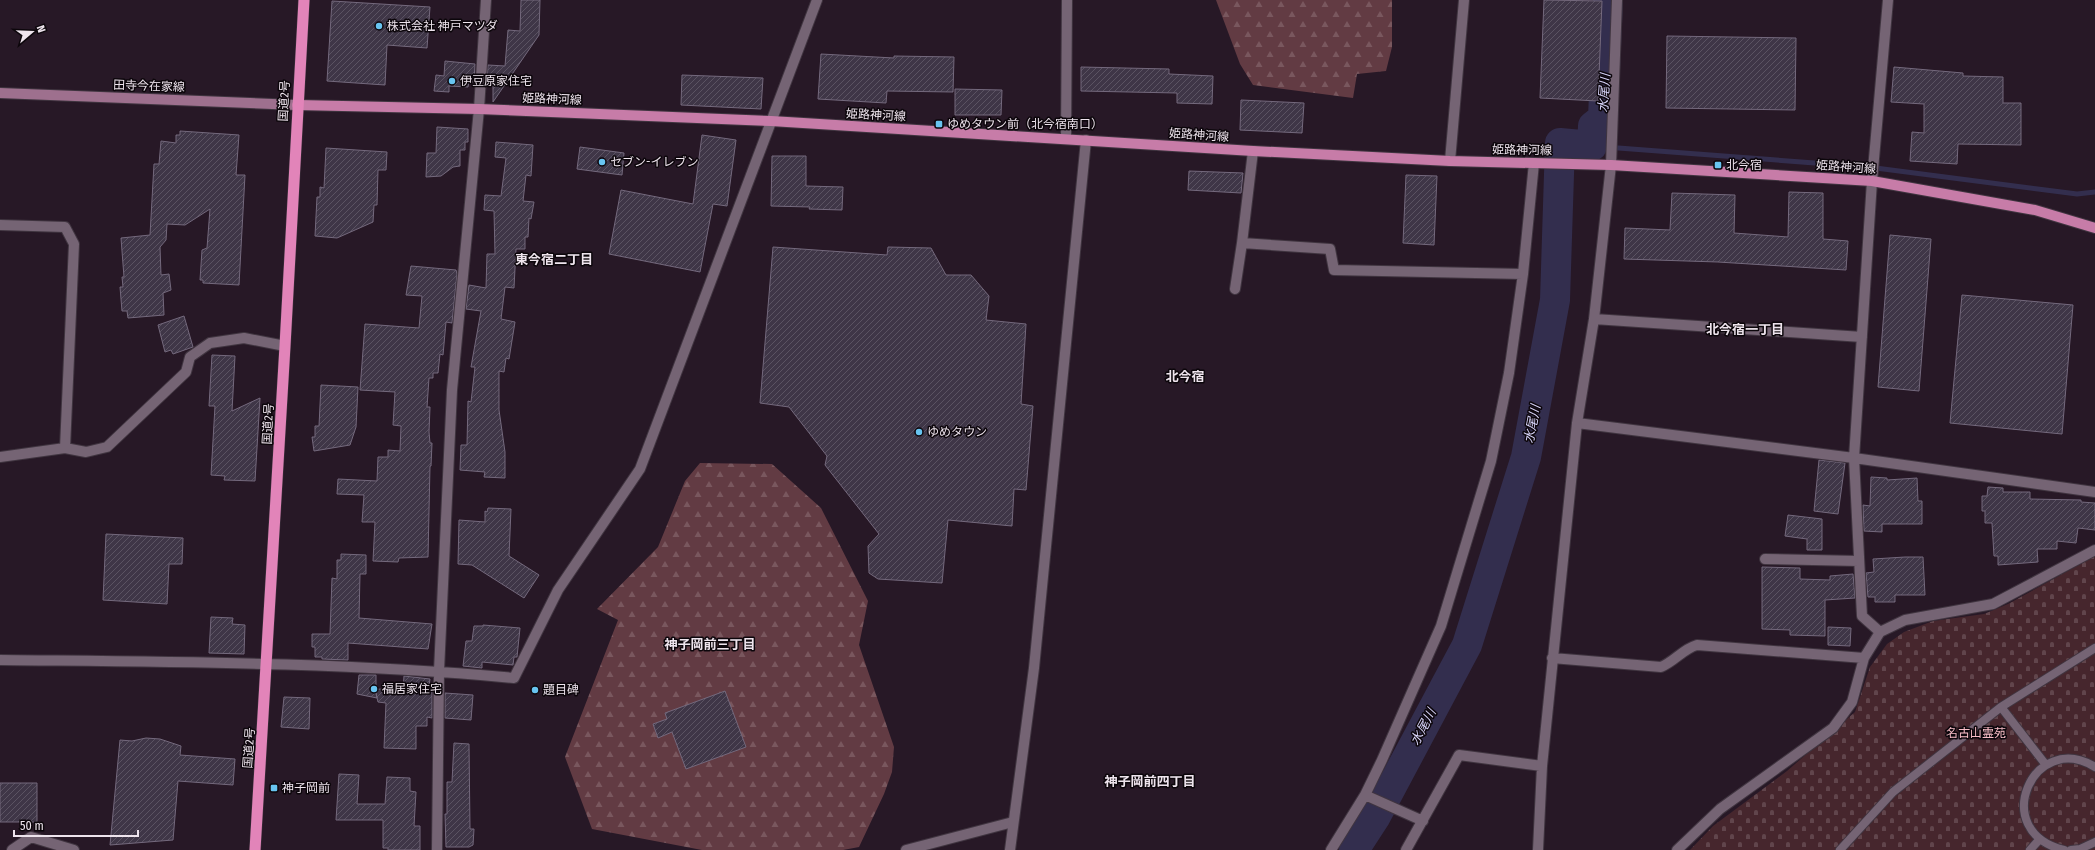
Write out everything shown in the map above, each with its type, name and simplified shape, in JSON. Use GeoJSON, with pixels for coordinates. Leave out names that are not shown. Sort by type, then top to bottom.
{"type":"FeatureCollection","features":[{"type":"Feature","properties":{"kind":"highway","name":"国道2号"},"geometry":{"type":"LineString","coordinates":[[255,850],[267,663],[304,0]]}},
{"type":"Feature","properties":{"kind":"main road","name":"田寺今在家線"},"geometry":{"type":"LineString","coordinates":[[0,93],[297,106]]}},
{"type":"Feature","properties":{"kind":"main road","name":"姫路神河線"},"geometry":{"type":"LineString","coordinates":[[297,106],[479,109],[771,121],[1450,162],[1606,165],[1872,181],[2035,210],[2095,228]]}},
{"type":"Feature","properties":{"kind":"street"},"geometry":{"type":"LineString","coordinates":[[437,850],[439,671],[452,390],[479,109],[486,0]]}},
{"type":"Feature","properties":{"kind":"street"},"geometry":{"type":"LineString","coordinates":[[0,660],[267,663],[439,671],[514,678],[558,590],[640,469],[817,0]]}},
{"type":"Feature","properties":{"kind":"street"},"geometry":{"type":"LineString","coordinates":[[1066,139],[1067,0]]}},
{"type":"Feature","properties":{"kind":"street"},"geometry":{"type":"LineString","coordinates":[[1450,162],[1464,0]]}},
{"type":"Feature","properties":{"kind":"street"},"geometry":{"type":"LineString","coordinates":[[1538,850],[1542,766],[1552,658],[1577,423],[1594,319],[1618,0]]}},
{"type":"Feature","properties":{"kind":"street"},"geometry":{"type":"LineString","coordinates":[[1880,632],[1862,616],[1854,458],[1872,181],[1888,0]]}},
{"type":"Feature","properties":{"kind":"street"},"geometry":{"type":"LineString","coordinates":[[1010,850],[1034,668],[1086,140]]}},
{"type":"Feature","properties":{"kind":"street"},"geometry":{"type":"LineString","coordinates":[[1235,289],[1253,151]]}},
{"type":"Feature","properties":{"kind":"street"},"geometry":{"type":"LineString","coordinates":[[1331,850],[1365,794],[1382,760],[1441,626],[1487,476],[1509,373],[1537,164]]}},
{"type":"Feature","properties":{"kind":"street"},"geometry":{"type":"LineString","coordinates":[[0,225],[65,227],[74,244],[65,448]]}},
{"type":"Feature","properties":{"kind":"street"},"geometry":{"type":"LineString","coordinates":[[1242,243],[1330,249],[1334,270],[1523,274]]}},
{"type":"Feature","properties":{"kind":"street"},"geometry":{"type":"LineString","coordinates":[[1594,319],[1862,337]]}},
{"type":"Feature","properties":{"kind":"street"},"geometry":{"type":"LineString","coordinates":[[0,457],[65,448],[86,452],[107,447],[186,372],[190,357],[210,343],[244,338],[285,346]]}},
{"type":"Feature","properties":{"kind":"street"},"geometry":{"type":"LineString","coordinates":[[1577,423],[1854,458],[2095,492]]}},
{"type":"Feature","properties":{"kind":"street"},"geometry":{"type":"LineString","coordinates":[[1677,850],[1720,809],[1833,728],[1852,702],[1864,658],[1880,632],[1905,620],[1993,604],[2095,550]]}},
{"type":"Feature","properties":{"kind":"street"},"geometry":{"type":"LineString","coordinates":[[1765,559],[1859,561]]}},
{"type":"Feature","properties":{"kind":"street"},"geometry":{"type":"LineString","coordinates":[[1552,658],[1661,667],[1673,662],[1686,648],[1697,645],[1864,658]]}},
{"type":"Feature","properties":{"kind":"street"},"geometry":{"type":"LineString","coordinates":[[1406,850],[1459,755],[1542,766]]}},
{"type":"Feature","properties":{"kind":"street"},"geometry":{"type":"LineString","coordinates":[[1365,794],[1423,821]]}},
{"type":"Feature","properties":{"kind":"street"},"geometry":{"type":"LineString","coordinates":[[906,850],[1013,822]]}},
{"type":"Feature","properties":{"kind":"street"},"geometry":{"type":"LineString","coordinates":[[12,850],[31,837],[74,850]]}},
{"type":"Feature","properties":{"kind":"lane"},"geometry":{"type":"LineString","coordinates":[[1840,850],[1893,792],[2001,706],[2095,648]]}},
{"type":"Feature","properties":{"kind":"lane"},"geometry":{"type":"LineString","coordinates":[[2001,706],[2046,765]]}},
{"type":"Feature","properties":{"kind":"lane"},"geometry":{"type":"LineString","coordinates":[[2064,850],[2052,847],[2039,840],[2030,829],[2024,815],[2023,800],[2027,786],[2035,774],[2046,765],[2059,760],[2073,759],[2087,762],[2095,767]]}},
{"type":"Feature","properties":{"kind":"lane"},"geometry":{"type":"LineString","coordinates":[[2030,850],[2039,840]]}},
{"type":"Feature","properties":{"kind":"lane"},"geometry":{"type":"LineString","coordinates":[[2071,850],[2080,849],[2095,842]]}},
{"type":"Feature","properties":{"kind":"green space"},"geometry":{"type":"Polygon","coordinates":[[[1216,0],[1392,0],[1392,47],[1386,71],[1357,74],[1353,98],[1253,85],[1240,64],[1216,0]]]}},
{"type":"Feature","properties":{"kind":"green space"},"geometry":{"type":"Polygon","coordinates":[[[700,463],[772,464],[821,508],[868,601],[859,645],[894,747],[892,772],[884,794],[859,847],[843,850],[702,850],[592,829],[565,757],[618,620],[597,609],[658,547],[685,481],[700,463]]]}},
{"type":"Feature","properties":{"kind":"green space","name":"名古山霊苑"},"geometry":{"type":"Polygon","coordinates":[[[2095,556],[2095,850],[1690,850],[1713,826],[1787,771],[1855,712],[1870,667],[1887,644],[1904,632],[1933,621],[1984,614],[2008,604],[2095,556]]]}},
{"type":"Feature","properties":{"kind":"building"},"geometry":{"type":"Polygon","coordinates":[[[521,0],[540,0],[539,35],[493,102],[493,82],[487,82],[488,65],[505,66],[508,30],[520,31],[521,0]]]}},
{"type":"Feature","properties":{"kind":"building"},"geometry":{"type":"Polygon","coordinates":[[[1544,0],[1602,1],[1598,101],[1540,98],[1544,0]]]}},
{"type":"Feature","properties":{"kind":"building","name":"株式会社 神戸マツダ"},"geometry":{"type":"Polygon","coordinates":[[[332,1],[430,7],[427,48],[387,45],[385,85],[327,81],[332,1]]]}},
{"type":"Feature","properties":{"kind":"building"},"geometry":{"type":"Polygon","coordinates":[[[1667,36],[1796,38],[1795,110],[1666,108],[1667,36]]]}},
{"type":"Feature","properties":{"kind":"building"},"geometry":{"type":"Polygon","coordinates":[[[821,54],[894,58],[894,56],[954,57],[953,92],[887,91],[886,103],[818,99],[821,54]]]}},
{"type":"Feature","properties":{"kind":"building","name":"伊豆原家住宅"},"geometry":{"type":"Polygon","coordinates":[[[445,61],[475,64],[474,82],[469,82],[468,87],[449,86],[449,92],[434,91],[436,75],[444,76],[445,61]]]}},
{"type":"Feature","properties":{"kind":"building"},"geometry":{"type":"Polygon","coordinates":[[[1081,67],[1169,69],[1169,74],[1213,76],[1212,104],[1177,103],[1177,93],[1081,91],[1081,67]]]}},
{"type":"Feature","properties":{"kind":"building"},"geometry":{"type":"Polygon","coordinates":[[[1894,67],[1963,73],[1963,76],[2003,77],[2003,103],[2021,103],[2021,145],[1958,144],[1957,164],[1910,161],[1912,132],[1924,133],[1924,104],[1891,102],[1894,67]]]}},
{"type":"Feature","properties":{"kind":"building"},"geometry":{"type":"Polygon","coordinates":[[[682,75],[763,78],[761,109],[681,105],[682,75]]]}},
{"type":"Feature","properties":{"kind":"building"},"geometry":{"type":"Polygon","coordinates":[[[955,89],[1002,90],[1001,115],[955,115],[955,89]]]}},
{"type":"Feature","properties":{"kind":"building"},"geometry":{"type":"Polygon","coordinates":[[[1241,100],[1304,103],[1302,133],[1240,130],[1241,100]]]}},
{"type":"Feature","properties":{"kind":"building"},"geometry":{"type":"Polygon","coordinates":[[[437,127],[468,129],[468,142],[465,142],[465,150],[460,150],[460,166],[453,167],[441,176],[426,177],[427,153],[436,153],[437,127]]]}},
{"type":"Feature","properties":{"kind":"building"},"geometry":{"type":"Polygon","coordinates":[[[180,131],[239,135],[236,175],[245,175],[239,285],[203,283],[203,280],[200,280],[202,250],[207,248],[210,209],[185,225],[167,224],[166,240],[160,247],[161,275],[169,274],[171,290],[163,293],[164,315],[128,318],[127,311],[122,311],[120,287],[123,287],[122,277],[124,277],[121,238],[150,235],[154,164],[159,164],[161,141],[176,143],[176,135],[180,135],[180,131]]]}},
{"type":"Feature","properties":{"kind":"building"},"geometry":{"type":"Polygon","coordinates":[[[702,135],[736,140],[727,206],[713,204],[700,272],[609,254],[621,190],[693,204],[702,135]]]}},
{"type":"Feature","properties":{"kind":"building"},"geometry":{"type":"Polygon","coordinates":[[[496,142],[533,145],[531,176],[526,175],[523,201],[534,202],[531,219],[529,218],[528,237],[525,237],[525,249],[516,249],[514,288],[505,287],[501,319],[515,322],[509,359],[506,358],[504,372],[499,371],[499,410],[505,452],[505,478],[484,477],[485,472],[460,470],[461,445],[467,445],[468,401],[471,402],[475,367],[471,367],[481,311],[466,309],[469,285],[486,288],[487,254],[495,254],[494,211],[484,210],[485,195],[501,196],[506,158],[495,157],[496,142]]]}},
{"type":"Feature","properties":{"kind":"building"},"geometry":{"type":"Polygon","coordinates":[[[580,147],[624,153],[622,175],[577,169],[580,147]]]}},
{"type":"Feature","properties":{"kind":"building"},"geometry":{"type":"Polygon","coordinates":[[[326,148],[387,152],[386,170],[378,170],[377,205],[374,205],[373,222],[337,238],[315,236],[317,197],[320,197],[320,187],[324,188],[326,148]]]}},
{"type":"Feature","properties":{"kind":"building"},"geometry":{"type":"Polygon","coordinates":[[[772,156],[806,156],[806,186],[843,187],[842,210],[771,206],[772,156]]]}},
{"type":"Feature","properties":{"kind":"building"},"geometry":{"type":"Polygon","coordinates":[[[1189,171],[1243,173],[1241,193],[1188,190],[1189,171]]]}},
{"type":"Feature","properties":{"kind":"building"},"geometry":{"type":"Polygon","coordinates":[[[1406,175],[1437,176],[1434,245],[1403,243],[1406,175]]]}},
{"type":"Feature","properties":{"kind":"building"},"geometry":{"type":"Polygon","coordinates":[[[1789,192],[1823,193],[1823,239],[1848,241],[1846,270],[1718,262],[1624,259],[1625,228],[1670,230],[1672,193],[1735,195],[1734,233],[1788,237],[1789,192]]]}},
{"type":"Feature","properties":{"kind":"building"},"geometry":{"type":"Polygon","coordinates":[[[1890,235],[1931,239],[1919,391],[1878,387],[1890,235]]]}},
{"type":"Feature","properties":{"kind":"building","name":"ゆめタウン"},"geometry":{"type":"Polygon","coordinates":[[[773,247],[887,255],[888,247],[931,248],[946,275],[971,275],[989,296],[986,320],[1026,324],[1021,404],[1033,406],[1026,490],[1014,489],[1012,526],[948,520],[942,583],[878,579],[869,573],[868,546],[879,534],[825,465],[827,456],[789,407],[760,403],[773,247]]]}},
{"type":"Feature","properties":{"kind":"building"},"geometry":{"type":"Polygon","coordinates":[[[411,266],[456,270],[457,274],[452,323],[446,322],[443,355],[440,354],[438,373],[433,373],[433,378],[429,378],[427,407],[430,407],[429,432],[430,443],[432,443],[428,557],[399,558],[398,562],[373,561],[375,522],[362,522],[364,495],[337,494],[338,479],[377,481],[378,457],[388,457],[388,450],[400,451],[401,426],[393,425],[395,392],[360,390],[365,324],[419,328],[422,296],[406,295],[411,266]]]}},
{"type":"Feature","properties":{"kind":"building"},"geometry":{"type":"Polygon","coordinates":[[[1962,295],[2073,305],[2062,434],[1950,423],[1962,295]]]}},
{"type":"Feature","properties":{"kind":"building"},"geometry":{"type":"Polygon","coordinates":[[[184,316],[193,347],[173,354],[171,350],[165,352],[158,325],[184,316]]]}},
{"type":"Feature","properties":{"kind":"building"},"geometry":{"type":"Polygon","coordinates":[[[212,355],[235,356],[232,411],[260,398],[255,481],[224,480],[225,476],[211,475],[215,406],[209,406],[212,355]]]}},
{"type":"Feature","properties":{"kind":"building"},"geometry":{"type":"Polygon","coordinates":[[[321,385],[358,387],[356,427],[350,445],[314,451],[312,437],[315,437],[315,426],[319,426],[321,385]]]}},
{"type":"Feature","properties":{"kind":"building"},"geometry":{"type":"Polygon","coordinates":[[[1819,460],[1845,463],[1838,514],[1814,511],[1819,460]]]}},
{"type":"Feature","properties":{"kind":"building"},"geometry":{"type":"Polygon","coordinates":[[[1871,477],[1887,478],[1887,480],[1917,478],[1918,501],[1922,501],[1922,524],[1882,524],[1882,532],[1864,531],[1863,505],[1870,506],[1871,477]]]}},
{"type":"Feature","properties":{"kind":"building"},"geometry":{"type":"Polygon","coordinates":[[[1988,487],[2003,488],[2003,492],[2030,492],[2030,499],[2081,500],[2081,502],[2095,503],[2095,530],[2078,528],[2076,543],[2057,541],[2057,549],[2037,549],[2038,562],[1998,565],[1998,556],[1994,556],[1992,523],[1985,523],[1985,511],[1982,511],[1982,496],[1987,496],[1988,487]]]}},
{"type":"Feature","properties":{"kind":"building"},"geometry":{"type":"Polygon","coordinates":[[[488,508],[511,509],[509,556],[539,575],[524,598],[472,565],[458,564],[459,520],[485,522],[485,511],[487,512],[488,508]]]}},
{"type":"Feature","properties":{"kind":"building"},"geometry":{"type":"Polygon","coordinates":[[[1788,515],[1822,519],[1822,550],[1807,550],[1807,539],[1785,536],[1788,515]]]}},
{"type":"Feature","properties":{"kind":"building"},"geometry":{"type":"Polygon","coordinates":[[[106,534],[183,538],[182,564],[169,564],[167,604],[103,600],[106,534]]]}},
{"type":"Feature","properties":{"kind":"building"},"geometry":{"type":"Polygon","coordinates":[[[341,554],[366,555],[366,574],[360,574],[359,618],[432,624],[428,649],[348,643],[348,660],[322,659],[322,657],[315,657],[315,647],[312,647],[312,634],[330,634],[332,578],[337,579],[337,560],[341,560],[341,554]]]}},
{"type":"Feature","properties":{"kind":"building"},"geometry":{"type":"Polygon","coordinates":[[[1923,557],[1925,595],[1895,595],[1895,602],[1875,602],[1875,597],[1868,597],[1866,573],[1874,572],[1873,559],[1923,557]]]}},
{"type":"Feature","properties":{"kind":"building"},"geometry":{"type":"Polygon","coordinates":[[[1762,567],[1800,568],[1800,579],[1830,580],[1830,576],[1853,574],[1855,598],[1825,600],[1825,636],[1790,635],[1790,630],[1762,629],[1762,567]]]}},
{"type":"Feature","properties":{"kind":"building"},"geometry":{"type":"Polygon","coordinates":[[[211,617],[233,618],[232,624],[245,625],[244,654],[209,653],[211,617]]]}},
{"type":"Feature","properties":{"kind":"building"},"geometry":{"type":"Polygon","coordinates":[[[483,625],[520,628],[517,657],[514,657],[513,665],[482,662],[482,668],[463,666],[466,641],[472,641],[474,626],[483,625]]]}},
{"type":"Feature","properties":{"kind":"building"},"geometry":{"type":"Polygon","coordinates":[[[1828,627],[1851,628],[1850,646],[1828,645],[1828,627]]]}},
{"type":"Feature","properties":{"kind":"building"},"geometry":{"type":"Polygon","coordinates":[[[359,675],[376,675],[376,689],[403,690],[404,676],[430,679],[428,692],[432,692],[432,718],[427,717],[427,726],[416,726],[416,749],[384,748],[386,703],[378,702],[376,693],[377,698],[357,694],[359,675]]]}},
{"type":"Feature","properties":{"kind":"building"},"geometry":{"type":"Polygon","coordinates":[[[725,691],[746,747],[686,769],[672,732],[658,738],[653,724],[667,719],[665,713],[725,691]]]}},
{"type":"Feature","properties":{"kind":"building"},"geometry":{"type":"Polygon","coordinates":[[[445,693],[473,695],[471,720],[445,718],[445,693]]]}},
{"type":"Feature","properties":{"kind":"building"},"geometry":{"type":"Polygon","coordinates":[[[284,697],[310,698],[309,729],[281,727],[284,697]]]}},
{"type":"Feature","properties":{"kind":"building"},"geometry":{"type":"Polygon","coordinates":[[[146,738],[160,739],[181,746],[180,755],[235,759],[233,785],[178,781],[173,840],[110,845],[120,740],[132,741],[146,738]]]}},
{"type":"Feature","properties":{"kind":"building"},"geometry":{"type":"Polygon","coordinates":[[[454,743],[469,744],[470,829],[474,829],[473,845],[469,847],[446,847],[445,814],[447,814],[447,782],[452,782],[454,743]]]}},
{"type":"Feature","properties":{"kind":"building"},"geometry":{"type":"Polygon","coordinates":[[[339,774],[359,775],[357,804],[385,804],[387,777],[410,778],[410,791],[416,792],[414,826],[420,826],[420,850],[388,850],[388,848],[383,848],[383,820],[336,820],[339,774]]]}},
{"type":"Feature","properties":{"kind":"building"},"geometry":{"type":"Polygon","coordinates":[[[0,783],[37,783],[37,822],[0,822],[0,783]]]}},
{"type":"Feature","properties":{"kind":"waterway","name":"水尾川"},"geometry":{"type":"LineString","coordinates":[[1354,850],[1376,816],[1467,645],[1526,457],[1555,300],[1560,143],[1592,146],[1593,126],[1603,118],[1608,0]]}},
{"type":"Feature","properties":{"kind":"waterway"},"geometry":{"type":"LineString","coordinates":[[1592,146],[1868,167],[2077,194],[2095,192]]}},
{"type":"Feature","properties":{"kind":"place","name":"株式会社 神戸マツダ"},"geometry":{"type":"Point","coordinates":[379,26]}},
{"type":"Feature","properties":{"kind":"place","name":"伊豆原家住宅"},"geometry":{"type":"Point","coordinates":[452,81]}},
{"type":"Feature","properties":{"kind":"place","name":"ゆめタウン前（北今宿南口）"},"geometry":{"type":"Point","coordinates":[939,124]}},
{"type":"Feature","properties":{"kind":"place","name":"セブン-イレブン"},"geometry":{"type":"Point","coordinates":[602,162]}},
{"type":"Feature","properties":{"kind":"place","name":"北今宿"},"geometry":{"type":"Point","coordinates":[1718,165]}},
{"type":"Feature","properties":{"kind":"place","name":"ゆめタウン"},"geometry":{"type":"Point","coordinates":[919,432]}},
{"type":"Feature","properties":{"kind":"place","name":"福居家住宅"},"geometry":{"type":"Point","coordinates":[374,689]}},
{"type":"Feature","properties":{"kind":"place","name":"題目碑"},"geometry":{"type":"Point","coordinates":[535,690]}},
{"type":"Feature","properties":{"kind":"place","name":"神子岡前"},"geometry":{"type":"Point","coordinates":[274,788]}},
{"type":"Feature","properties":{"kind":"district","name":"東今宿二丁目"},"geometry":{"type":"Point","coordinates":[554,259]}},
{"type":"Feature","properties":{"kind":"district","name":"北今宿一丁目"},"geometry":{"type":"Point","coordinates":[1745,329]}},
{"type":"Feature","properties":{"kind":"district","name":"北今宿"},"geometry":{"type":"Point","coordinates":[1185,376]}},
{"type":"Feature","properties":{"kind":"district","name":"神子岡前三丁目"},"geometry":{"type":"Point","coordinates":[710,644]}},
{"type":"Feature","properties":{"kind":"district","name":"神子岡前四丁目"},"geometry":{"type":"Point","coordinates":[1150,781]}}]}
